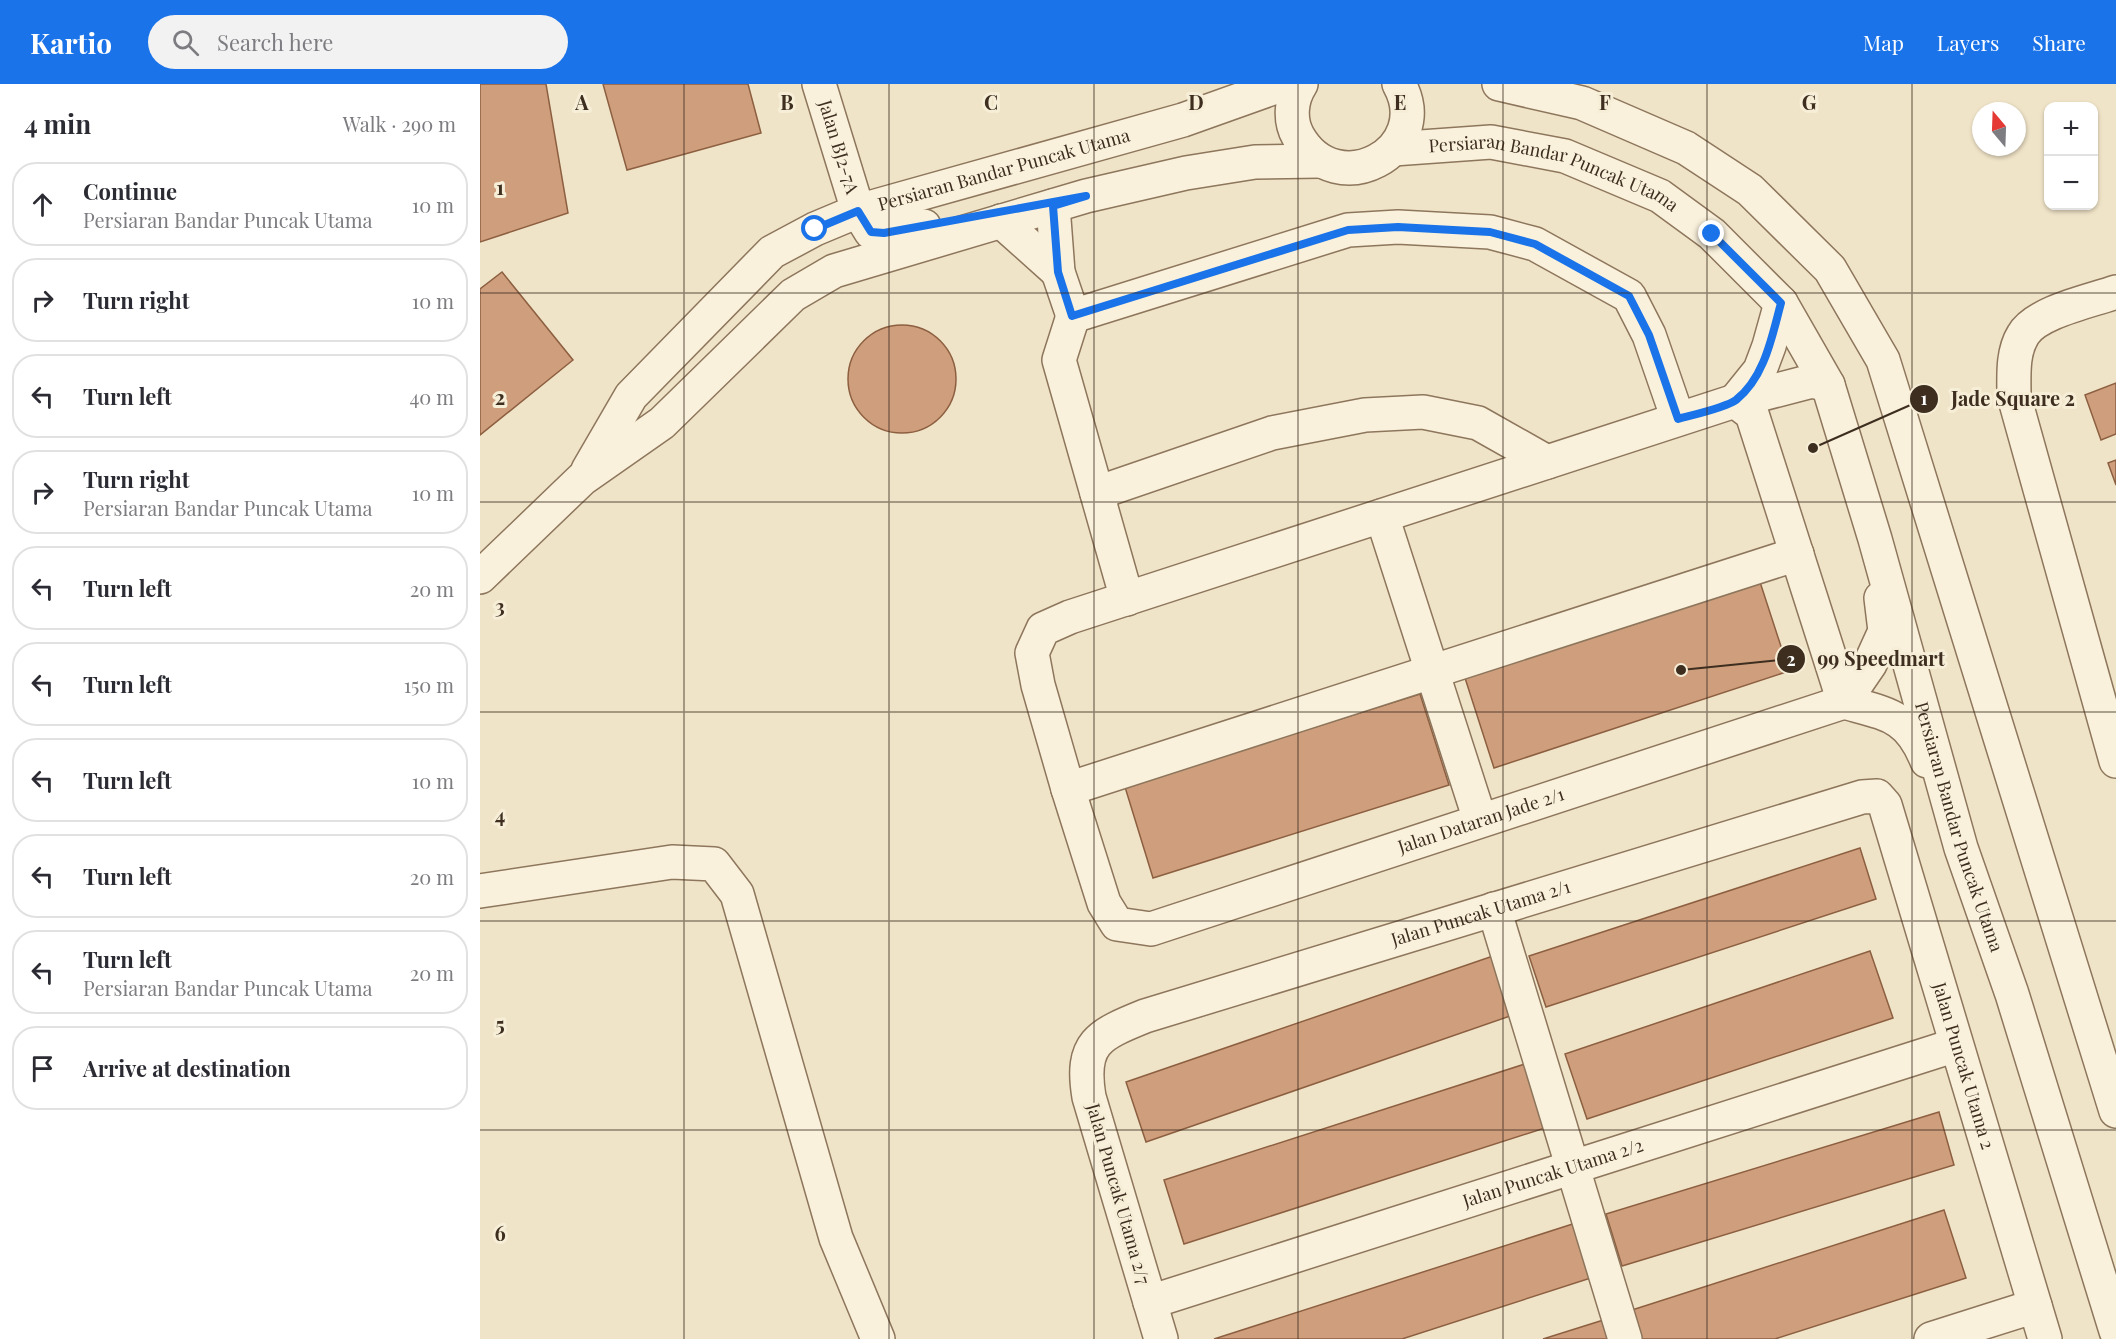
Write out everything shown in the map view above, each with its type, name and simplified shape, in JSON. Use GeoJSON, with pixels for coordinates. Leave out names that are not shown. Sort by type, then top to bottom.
{"type":"FeatureCollection","features":[{"type":"Feature","properties":{"kind":"street","name":"Jalan BJ2-7A"},"geometry":{"type":"LineString","coordinates":[[819,84],[858,211]]}},
{"type":"Feature","properties":{"kind":"street","name":"Persiaran Bandar Puncak Utama"},"geometry":{"type":"LineString","coordinates":[[582,479],[631,396],[772,252],[815,229],[858,211],[1183,120],[1284,84]]}},
{"type":"Feature","properties":{"kind":"street"},"geometry":{"type":"LineString","coordinates":[[1300,84],[1292,112],[1295,131],[1305,148],[1320,161]]}},
{"type":"Feature","properties":{"kind":"street"},"geometry":{"type":"LineString","coordinates":[[1393,149],[1403,132],[1407,112],[1404,93],[1399,84]]}},
{"type":"Feature","properties":{"kind":"street"},"geometry":{"type":"LineString","coordinates":[[1499,84],[1582,103],[1686,148],[1750,190],[1830,269],[1883,360],[2116,1111]]}},
{"type":"Feature","properties":{"kind":"street","name":"Persiaran Bandar Puncak Utama"},"geometry":{"type":"LineString","coordinates":[[480,577],[582,479],[662,423],[793,295],[834,271],[1086,196],[1186,172],[1255,162],[1320,161],[1339,168],[1359,168],[1378,162],[1393,149],[1491,142],[1565,156],[1660,196],[1712,234],[1781,303],[1828,385],[1875,539],[1961,848],[2012,994],[2116,1331]]}},
{"type":"Feature","properties":{"kind":"street"},"geometry":{"type":"LineString","coordinates":[[858,211],[871,232],[884,233],[1086,196]]}},
{"type":"Feature","properties":{"kind":"street"},"geometry":{"type":"LineString","coordinates":[[1053,206],[1058,272],[1072,316],[1059,360],[1127,598]]}},
{"type":"Feature","properties":{"kind":"street"},"geometry":{"type":"LineString","coordinates":[[1001,221],[1058,272]]}},
{"type":"Feature","properties":{"kind":"street"},"geometry":{"type":"LineString","coordinates":[[1072,316],[1348,230],[1398,227],[1490,232],[1535,244],[1629,296],[1649,335],[1678,419]]}},
{"type":"Feature","properties":{"kind":"street"},"geometry":{"type":"LineString","coordinates":[[2116,292],[2048,315],[2023,334],[2014,362],[2014,396],[2116,761]]}},
{"type":"Feature","properties":{"kind":"street"},"geometry":{"type":"LineString","coordinates":[[1736,401],[1760,370],[1770,346],[1781,303]]}},
{"type":"Feature","properties":{"kind":"street"},"geometry":{"type":"LineString","coordinates":[[1797,554],[1068,789],[1038,685],[1032,653],[1043,629],[1127,598],[1736,401],[1812,381],[1828,385]]}},
{"type":"Feature","properties":{"kind":"street"},"geometry":{"type":"LineString","coordinates":[[1736,401],[1752,414],[1844,702]]}},
{"type":"Feature","properties":{"kind":"street"},"geometry":{"type":"LineString","coordinates":[[1097,493],[1272,433],[1365,415],[1423,412],[1478,423],[1547,462]]}},
{"type":"Feature","properties":{"kind":"street"},"geometry":{"type":"LineString","coordinates":[[1382,516],[1480,820]]}},
{"type":"Feature","properties":{"kind":"street"},"geometry":{"type":"LineString","coordinates":[[1844,702],[1870,664],[1885,631],[1875,539]]}},
{"type":"Feature","properties":{"kind":"street"},"geometry":{"type":"LineString","coordinates":[[1844,702],[1893,715],[1920,743],[1961,848]]}},
{"type":"Feature","properties":{"kind":"street","name":"Jalan Dataran Jade 2/1"},"geometry":{"type":"LineString","coordinates":[[1068,789],[1104,903],[1117,924],[1151,929],[1844,702]]}},
{"type":"Feature","properties":{"kind":"street","name":"Jalan Puncak Utama 2/1"},"geometry":{"type":"LineString","coordinates":[[1091,1048],[1112,1029],[1145,1016],[1862,797],[1877,796]]}},
{"type":"Feature","properties":{"kind":"street","name":"Jalan Puncak Utama 2"},"geometry":{"type":"LineString","coordinates":[[1877,796],[1885,805],[2045,1339]]}},
{"type":"Feature","properties":{"kind":"street"},"geometry":{"type":"LineString","coordinates":[[480,891],[672,862],[714,864],[737,894],[836,1238],[878,1339]]}},
{"type":"Feature","properties":{"kind":"street"},"geometry":{"type":"LineString","coordinates":[[1494,909],[1625,1339]]}},
{"type":"Feature","properties":{"kind":"street","name":"Jalan Puncak Utama 2/2"},"geometry":{"type":"LineString","coordinates":[[1150,1302],[1956,1045]]}},
{"type":"Feature","properties":{"kind":"street","name":"Jalan Puncak Utama 2/7"},"geometry":{"type":"LineString","coordinates":[[1091,1048],[1085,1072],[1089,1097],[1161,1339]]}},
{"type":"Feature","properties":{"kind":"street"},"geometry":{"type":"LineString","coordinates":[[1930,1339],[2035,1306]]}},
{"type":"Feature","properties":{"kind":"building"},"geometry":{"type":"Polygon","coordinates":[[[480,84],[546,84],[568,213],[480,242],[480,84]]]}},
{"type":"Feature","properties":{"kind":"building"},"geometry":{"type":"Polygon","coordinates":[[[603,84],[748,84],[761,133],[627,170],[603,84]]]}},
{"type":"Feature","properties":{"kind":"building"},"geometry":{"type":"Polygon","coordinates":[[[502,272],[573,360],[480,435],[480,289],[502,272]]]}},
{"type":"Feature","properties":{"kind":"building"},"geometry":{"type":"Polygon","coordinates":[[[902,325],[923,329],[940,341],[952,358],[956,379],[952,400],[940,417],[923,429],[902,433],[881,429],[864,417],[852,400],[848,379],[852,358],[864,341],[881,329],[902,325]]]}},
{"type":"Feature","properties":{"kind":"building"},"geometry":{"type":"Polygon","coordinates":[[[2116,383],[2116,434],[2101,440],[2085,395],[2116,383]]]}},
{"type":"Feature","properties":{"kind":"building"},"geometry":{"type":"Polygon","coordinates":[[[2116,460],[2116,485],[2108,463],[2116,460]]]}},
{"type":"Feature","properties":{"kind":"building"},"geometry":{"type":"Polygon","coordinates":[[[1760,582],[1789,671],[1494,768],[1465,678],[1760,582]]]}},
{"type":"Feature","properties":{"kind":"building"},"geometry":{"type":"Polygon","coordinates":[[[1420,694],[1449,785],[1153,878],[1125,787],[1420,694]]]}},
{"type":"Feature","properties":{"kind":"building"},"geometry":{"type":"Polygon","coordinates":[[[1860,848],[1876,899],[1546,1007],[1529,956],[1860,848]]]}},
{"type":"Feature","properties":{"kind":"building"},"geometry":{"type":"Polygon","coordinates":[[[1870,951],[1893,1018],[1587,1119],[1565,1054],[1870,951]]]}},
{"type":"Feature","properties":{"kind":"building"},"geometry":{"type":"Polygon","coordinates":[[[1493,956],[1513,1015],[1146,1142],[1126,1082],[1493,956]]]}},
{"type":"Feature","properties":{"kind":"building"},"geometry":{"type":"Polygon","coordinates":[[[1531,1062],[1551,1126],[1184,1244],[1164,1180],[1531,1062]]]}},
{"type":"Feature","properties":{"kind":"building"},"geometry":{"type":"Polygon","coordinates":[[[1939,1112],[1954,1165],[1622,1266],[1606,1214],[1939,1112]]]}},
{"type":"Feature","properties":{"kind":"building"},"geometry":{"type":"Polygon","coordinates":[[[1944,1210],[1966,1278],[1775,1339],[1642,1339],[1632,1310],[1944,1210]]]}},
{"type":"Feature","properties":{"kind":"building"},"geometry":{"type":"Polygon","coordinates":[[[1582,1221],[1600,1275],[1402,1339],[1214,1339],[1582,1221]]]}},
{"type":"Feature","properties":{"kind":"building"},"geometry":{"type":"Polygon","coordinates":[[[1613,1317],[1620,1339],[1543,1339],[1613,1317]]]}},
{"type":"Feature","properties":{"kind":"place","name":"Jade Square 2"},"geometry":{"type":"Point","coordinates":[1813,448]}},
{"type":"Feature","properties":{"kind":"place","name":"99 Speedmart"},"geometry":{"type":"Point","coordinates":[1681,670]}},
{"type":"Feature","properties":{"kind":"route"},"geometry":{"type":"LineString","coordinates":[[815,229],[858,211],[871,232],[884,233],[1086,196],[1053,206],[1058,272],[1072,316],[1348,230],[1398,227],[1490,232],[1535,244],[1629,296],[1649,335],[1678,419],[1736,401],[1760,370],[1770,346],[1781,303],[1712,234]]}}]}
